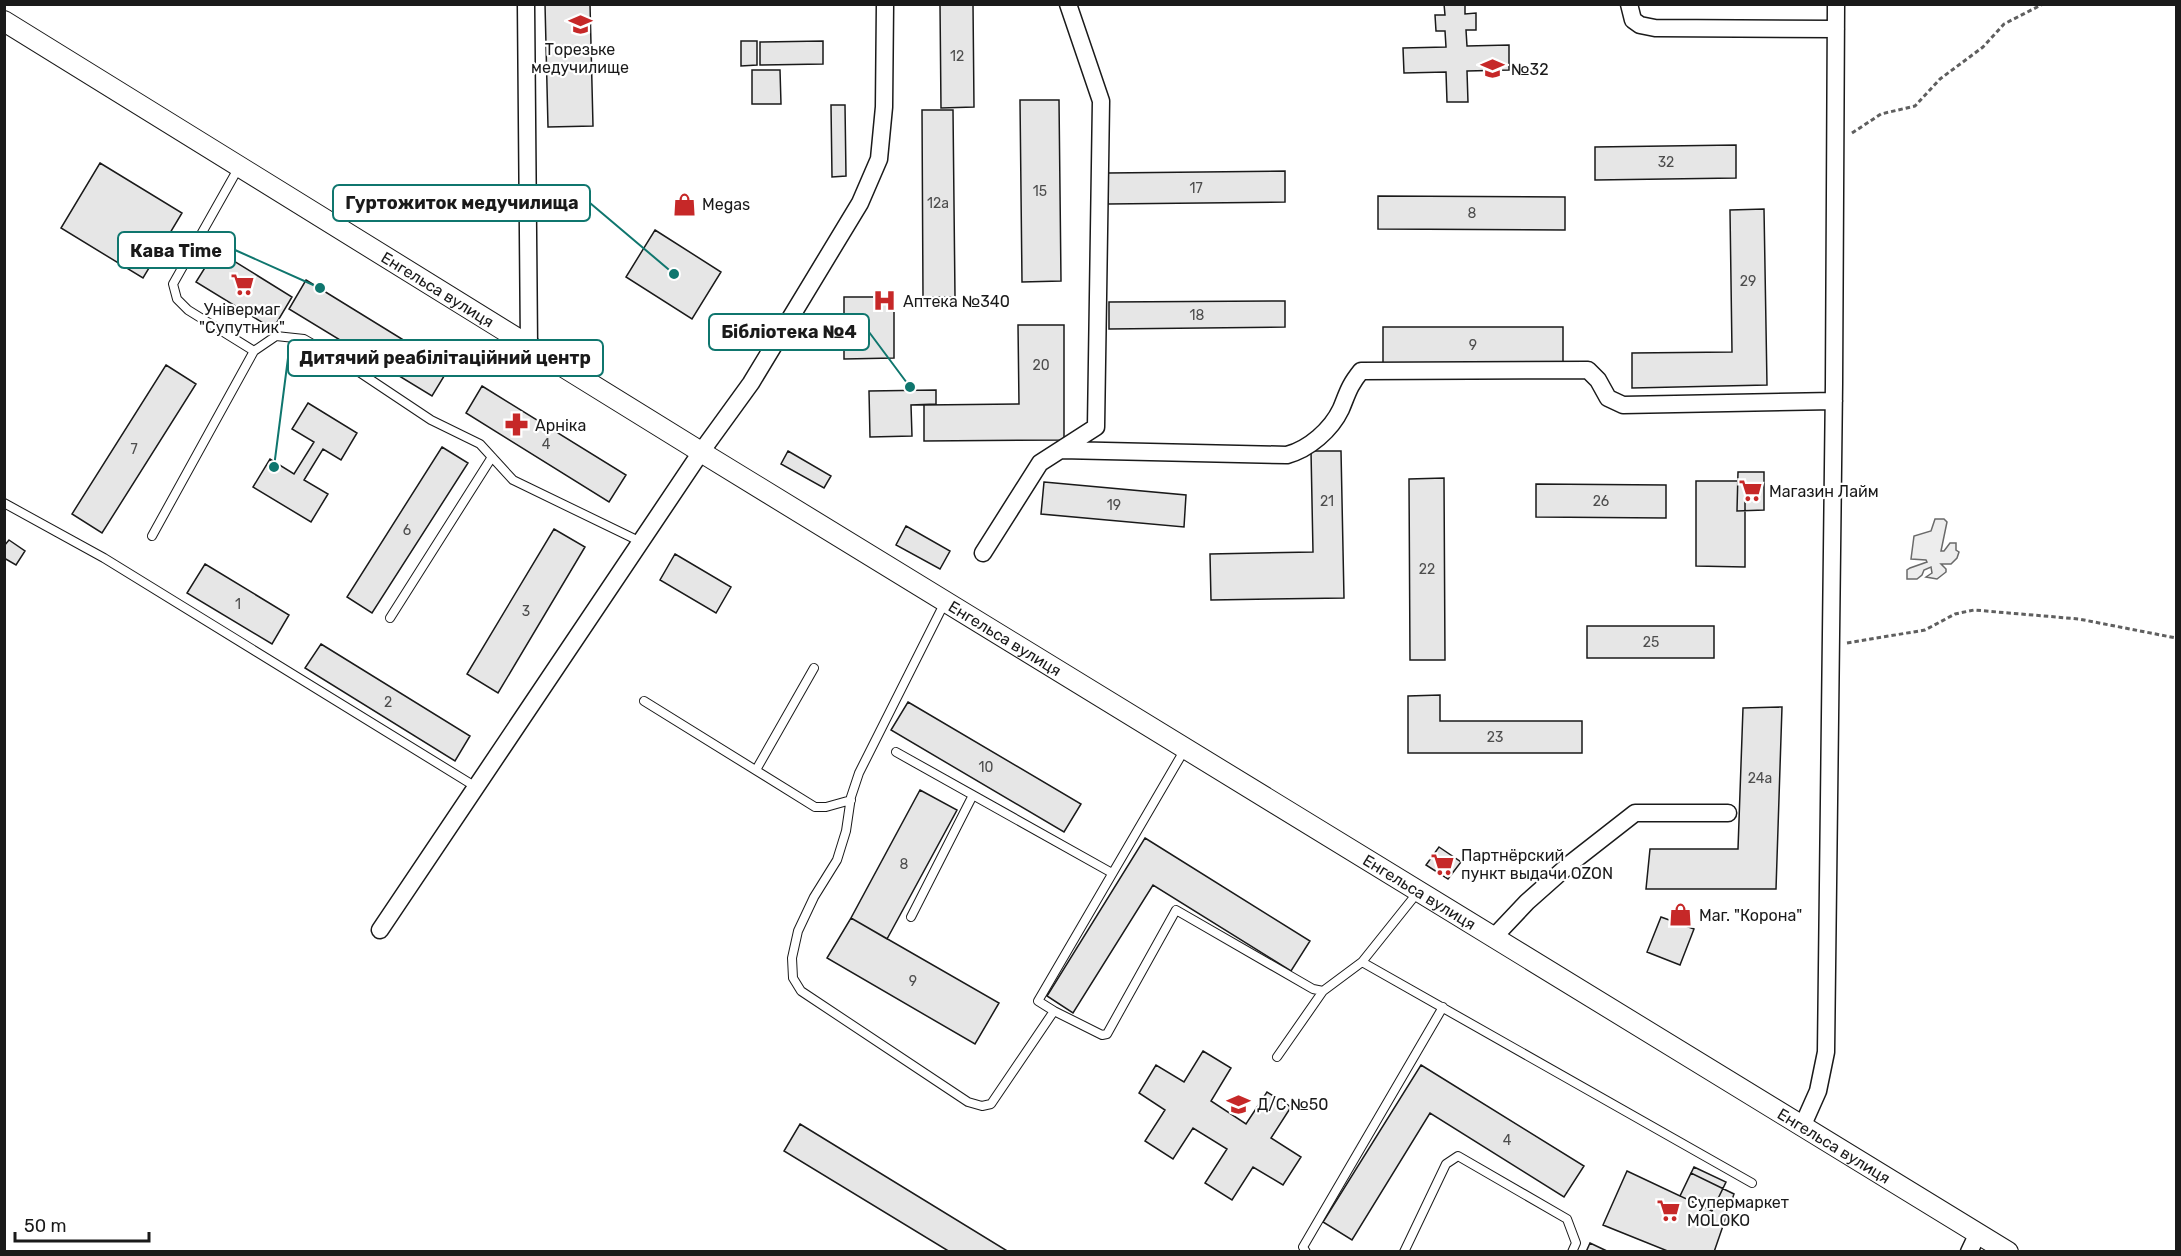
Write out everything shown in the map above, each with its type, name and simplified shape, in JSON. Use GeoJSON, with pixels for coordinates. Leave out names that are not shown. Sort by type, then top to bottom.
{"type":"FeatureCollection","features":[{"type":"Feature","properties":{"kind":"street"},"geometry":{"type":"LineString","coordinates":[[526,4],[529,346]]}},
{"type":"Feature","properties":{"kind":"street"},"geometry":{"type":"LineString","coordinates":[[380,930],[701,452],[751,383],[860,203],[879,159],[884,107],[885,4]]}},
{"type":"Feature","properties":{"kind":"street"},"geometry":{"type":"LineString","coordinates":[[983,553],[1040,463],[1096,427],[1101,101],[1068,4]]}},
{"type":"Feature","properties":{"kind":"street"},"geometry":{"type":"LineString","coordinates":[[1629,4],[1629,12],[1633,20],[1640,25],[1655,28],[1836,29]]}},
{"type":"Feature","properties":{"kind":"street"},"geometry":{"type":"LineString","coordinates":[[1802,1127],[1818,1091],[1826,1052],[1836,4]]}},
{"type":"Feature","properties":{"kind":"street","name":"Енгельса вулиця"},"geometry":{"type":"LineString","coordinates":[[4,21],[701,452],[2008,1251]]}},
{"type":"Feature","properties":{"kind":"street"},"geometry":{"type":"LineString","coordinates":[[1061,450],[1287,455],[1306,446],[1329,426],[1340,411],[1348,389],[1361,371],[1588,370],[1598,380],[1608,399],[1623,405],[1834,401]]}},
{"type":"Feature","properties":{"kind":"street"},"geometry":{"type":"LineString","coordinates":[[1493,938],[1545,887],[1635,813],[1728,813]]}},
{"type":"Feature","properties":{"kind":"street"},"geometry":{"type":"LineString","coordinates":[[1969,1251],[1978,1233]]}},
{"type":"Feature","properties":{"kind":"lane"},"geometry":{"type":"LineString","coordinates":[[240,167],[173,284],[177,299],[188,310],[254,351]]}},
{"type":"Feature","properties":{"kind":"lane"},"geometry":{"type":"LineString","coordinates":[[152,536],[254,351],[276,336],[304,339],[344,362],[431,420],[480,444],[513,480],[641,542]]}},
{"type":"Feature","properties":{"kind":"lane"},"geometry":{"type":"LineString","coordinates":[[390,618],[492,457]]}},
{"type":"Feature","properties":{"kind":"lane"},"geometry":{"type":"LineString","coordinates":[[4,503],[104,558],[476,788]]}},
{"type":"Feature","properties":{"kind":"lane"},"geometry":{"type":"LineString","coordinates":[[946,602],[859,773],[837,860],[814,897],[798,931],[792,958],[793,978],[801,991],[968,1102],[982,1106],[991,1104],[1054,1011]]}},
{"type":"Feature","properties":{"kind":"lane"},"geometry":{"type":"LineString","coordinates":[[756,770],[814,668]]}},
{"type":"Feature","properties":{"kind":"lane"},"geometry":{"type":"LineString","coordinates":[[644,701],[816,807],[826,807],[851,800]]}},
{"type":"Feature","properties":{"kind":"lane"},"geometry":{"type":"LineString","coordinates":[[1185,749],[1038,1001],[1102,1035],[1107,1034],[1176,910],[1313,989],[1323,991]]}},
{"type":"Feature","properties":{"kind":"lane"},"geometry":{"type":"LineString","coordinates":[[896,752],[1112,873]]}},
{"type":"Feature","properties":{"kind":"lane"},"geometry":{"type":"LineString","coordinates":[[911,917],[973,795]]}},
{"type":"Feature","properties":{"kind":"lane"},"geometry":{"type":"LineString","coordinates":[[1277,1057],[1323,991],[1362,962],[1418,892]]}},
{"type":"Feature","properties":{"kind":"lane"},"geometry":{"type":"LineString","coordinates":[[1362,962],[1752,1183]]}},
{"type":"Feature","properties":{"kind":"lane"},"geometry":{"type":"LineString","coordinates":[[1306,1251],[1303,1247],[1443,1007]]}},
{"type":"Feature","properties":{"kind":"lane"},"geometry":{"type":"LineString","coordinates":[[1404,1251],[1446,1164],[1458,1156],[1567,1219],[1576,1243],[1572,1251]]}},
{"type":"Feature","properties":{"kind":"path"},"geometry":{"type":"LineString","coordinates":[[1836,145],[1881,114],[1915,106],[1940,79],[1983,47],[2004,24],[2043,4]]}},
{"type":"Feature","properties":{"kind":"path"},"geometry":{"type":"LineString","coordinates":[[1831,645],[1925,630],[1955,614],[1974,610],[2079,619],[2176,638]]}},
{"type":"Feature","properties":{"kind":"shaded area"},"geometry":{"type":"Polygon","coordinates":[[[1935,519],[1944,519],[1947,522],[1941,551],[1944,551],[1950,543],[1956,543],[1956,550],[1959,552],[1957,558],[1951,564],[1941,564],[1946,572],[1937,579],[1926,577],[1932,573],[1931,567],[1924,570],[1917,579],[1907,579],[1907,570],[1927,562],[1911,559],[1914,536],[1931,531],[1935,519]]]}},
{"type":"Feature","properties":{"kind":"building"},"geometry":{"type":"Polygon","coordinates":[[[545,4],[590,4],[593,126],[548,127],[545,4]]]}},
{"type":"Feature","properties":{"kind":"building"},"geometry":{"type":"Polygon","coordinates":[[[940,4],[973,4],[974,107],[941,108],[940,4]]]}},
{"type":"Feature","properties":{"kind":"building"},"geometry":{"type":"Polygon","coordinates":[[[1444,4],[1465,4],[1465,14],[1476,13],[1476,30],[1466,30],[1467,46],[1509,45],[1509,70],[1467,71],[1468,102],[1447,102],[1446,72],[1404,73],[1403,48],[1446,47],[1445,31],[1436,31],[1435,15],[1445,15],[1444,4]]]}},
{"type":"Feature","properties":{"kind":"building"},"geometry":{"type":"Polygon","coordinates":[[[741,41],[757,41],[757,65],[741,66],[741,41]]]}},
{"type":"Feature","properties":{"kind":"building"},"geometry":{"type":"Polygon","coordinates":[[[823,41],[823,64],[760,65],[760,42],[823,41]]]}},
{"type":"Feature","properties":{"kind":"building"},"geometry":{"type":"Polygon","coordinates":[[[752,70],[780,70],[781,104],[752,104],[752,70]]]}},
{"type":"Feature","properties":{"kind":"building"},"geometry":{"type":"Polygon","coordinates":[[[1020,100],[1059,100],[1061,281],[1022,282],[1020,100]]]}},
{"type":"Feature","properties":{"kind":"building"},"geometry":{"type":"Polygon","coordinates":[[[831,105],[845,105],[846,176],[832,177],[831,105]]]}},
{"type":"Feature","properties":{"kind":"building"},"geometry":{"type":"Polygon","coordinates":[[[922,110],[953,110],[955,297],[923,297],[922,110]]]}},
{"type":"Feature","properties":{"kind":"building"},"geometry":{"type":"Polygon","coordinates":[[[1736,145],[1736,178],[1595,180],[1595,147],[1736,145]]]}},
{"type":"Feature","properties":{"kind":"building"},"geometry":{"type":"Polygon","coordinates":[[[100,163],[182,213],[143,278],[61,228],[100,163]]]}},
{"type":"Feature","properties":{"kind":"building"},"geometry":{"type":"Polygon","coordinates":[[[1285,171],[1285,202],[1108,204],[1108,173],[1285,171]]]}},
{"type":"Feature","properties":{"kind":"building"},"geometry":{"type":"Polygon","coordinates":[[[1378,196],[1565,197],[1565,230],[1378,229],[1378,196]]]}},
{"type":"Feature","properties":{"kind":"building"},"geometry":{"type":"Polygon","coordinates":[[[1764,209],[1767,385],[1632,388],[1632,353],[1732,352],[1730,210],[1764,209]]]}},
{"type":"Feature","properties":{"kind":"building"},"geometry":{"type":"Polygon","coordinates":[[[655,230],[721,272],[692,319],[626,277],[655,230]]]}},
{"type":"Feature","properties":{"kind":"building"},"geometry":{"type":"Polygon","coordinates":[[[216,250],[292,297],[273,329],[196,282],[216,250]]]}},
{"type":"Feature","properties":{"kind":"building"},"geometry":{"type":"Polygon","coordinates":[[[306,280],[449,368],[432,396],[289,309],[306,280]]]}},
{"type":"Feature","properties":{"kind":"building"},"geometry":{"type":"Polygon","coordinates":[[[844,297],[894,297],[894,358],[844,359],[844,297]]]}},
{"type":"Feature","properties":{"kind":"building"},"geometry":{"type":"Polygon","coordinates":[[[1285,301],[1285,327],[1109,329],[1109,302],[1285,301]]]}},
{"type":"Feature","properties":{"kind":"building"},"geometry":{"type":"Polygon","coordinates":[[[1018,325],[1064,325],[1064,440],[924,441],[924,405],[1019,404],[1018,325]]]}},
{"type":"Feature","properties":{"kind":"building"},"geometry":{"type":"Polygon","coordinates":[[[1383,327],[1563,327],[1563,363],[1383,363],[1383,327]]]}},
{"type":"Feature","properties":{"kind":"building"},"geometry":{"type":"Polygon","coordinates":[[[166,365],[196,384],[102,533],[72,514],[166,365]]]}},
{"type":"Feature","properties":{"kind":"building"},"geometry":{"type":"Polygon","coordinates":[[[482,386],[626,475],[609,502],[466,413],[482,386]]]}},
{"type":"Feature","properties":{"kind":"building"},"geometry":{"type":"Polygon","coordinates":[[[936,390],[936,404],[911,405],[912,436],[870,437],[869,391],[936,390]]]}},
{"type":"Feature","properties":{"kind":"building"},"geometry":{"type":"Polygon","coordinates":[[[308,403],[357,433],[341,460],[323,449],[304,480],[328,494],[311,522],[253,487],[270,459],[294,474],[314,442],[292,429],[308,403]]]}},
{"type":"Feature","properties":{"kind":"building"},"geometry":{"type":"Polygon","coordinates":[[[442,447],[468,463],[372,613],[347,597],[442,447]]]}},
{"type":"Feature","properties":{"kind":"building"},"geometry":{"type":"Polygon","coordinates":[[[788,451],[831,476],[824,488],[781,464],[788,451]]]}},
{"type":"Feature","properties":{"kind":"building"},"geometry":{"type":"Polygon","coordinates":[[[1311,451],[1341,451],[1344,598],[1211,600],[1210,554],[1313,552],[1311,451]]]}},
{"type":"Feature","properties":{"kind":"building","name":"Магазин Лайм"},"geometry":{"type":"Polygon","coordinates":[[[1738,472],[1764,472],[1764,510],[1737,511],[1738,472]]]}},
{"type":"Feature","properties":{"kind":"building"},"geometry":{"type":"Polygon","coordinates":[[[1444,478],[1445,660],[1410,660],[1409,479],[1444,478]]]}},
{"type":"Feature","properties":{"kind":"building"},"geometry":{"type":"Polygon","coordinates":[[[1696,481],[1745,481],[1745,567],[1696,566],[1696,481]]]}},
{"type":"Feature","properties":{"kind":"building"},"geometry":{"type":"Polygon","coordinates":[[[1044,482],[1186,495],[1184,527],[1041,514],[1044,482]]]}},
{"type":"Feature","properties":{"kind":"building"},"geometry":{"type":"Polygon","coordinates":[[[1536,484],[1666,485],[1666,518],[1536,517],[1536,484]]]}},
{"type":"Feature","properties":{"kind":"building"},"geometry":{"type":"Polygon","coordinates":[[[906,526],[950,551],[940,569],[896,545],[906,526]]]}},
{"type":"Feature","properties":{"kind":"building"},"geometry":{"type":"Polygon","coordinates":[[[554,529],[585,547],[498,693],[467,674],[554,529]]]}},
{"type":"Feature","properties":{"kind":"building"},"geometry":{"type":"Polygon","coordinates":[[[9,540],[25,551],[16,565],[4,558],[4,546],[9,540]]]}},
{"type":"Feature","properties":{"kind":"building"},"geometry":{"type":"Polygon","coordinates":[[[675,554],[731,587],[716,613],[660,580],[675,554]]]}},
{"type":"Feature","properties":{"kind":"building"},"geometry":{"type":"Polygon","coordinates":[[[205,564],[289,615],[272,644],[187,593],[205,564]]]}},
{"type":"Feature","properties":{"kind":"building"},"geometry":{"type":"Polygon","coordinates":[[[1587,626],[1714,626],[1714,658],[1587,658],[1587,626]]]}},
{"type":"Feature","properties":{"kind":"building"},"geometry":{"type":"Polygon","coordinates":[[[321,644],[470,736],[455,761],[305,668],[321,644]]]}},
{"type":"Feature","properties":{"kind":"building"},"geometry":{"type":"Polygon","coordinates":[[[1440,695],[1440,721],[1582,721],[1582,753],[1408,753],[1408,696],[1440,695]]]}},
{"type":"Feature","properties":{"kind":"building"},"geometry":{"type":"Polygon","coordinates":[[[908,702],[1081,804],[1064,832],[891,730],[908,702]]]}},
{"type":"Feature","properties":{"kind":"building"},"geometry":{"type":"Polygon","coordinates":[[[1782,707],[1776,889],[1646,889],[1650,849],[1738,849],[1743,708],[1782,707]]]}},
{"type":"Feature","properties":{"kind":"building"},"geometry":{"type":"Polygon","coordinates":[[[920,790],[957,810],[887,939],[851,918],[920,790]]]}},
{"type":"Feature","properties":{"kind":"building"},"geometry":{"type":"Polygon","coordinates":[[[1145,838],[1310,941],[1291,971],[1153,885],[1073,1013],[1047,996],[1145,838]]]}},
{"type":"Feature","properties":{"kind":"building","name":"Партнёрский пункт выдачи OZON"},"geometry":{"type":"Polygon","coordinates":[[[1439,847],[1461,862],[1448,879],[1426,865],[1439,847]]]}},
{"type":"Feature","properties":{"kind":"building"},"geometry":{"type":"Polygon","coordinates":[[[1661,917],[1694,929],[1680,965],[1647,952],[1661,917]]]}},
{"type":"Feature","properties":{"kind":"building"},"geometry":{"type":"Polygon","coordinates":[[[851,918],[999,1003],[975,1044],[827,958],[851,918]]]}},
{"type":"Feature","properties":{"kind":"building"},"geometry":{"type":"Polygon","coordinates":[[[1203,1051],[1231,1068],[1211,1101],[1246,1124],[1267,1092],[1291,1107],[1271,1138],[1301,1157],[1283,1185],[1253,1167],[1232,1200],[1205,1183],[1227,1149],[1193,1128],[1173,1159],[1145,1141],[1165,1110],[1139,1093],[1156,1065],[1184,1082],[1203,1051]]]}},
{"type":"Feature","properties":{"kind":"building"},"geometry":{"type":"Polygon","coordinates":[[[1421,1065],[1584,1166],[1564,1197],[1430,1113],[1352,1240],[1323,1222],[1421,1065]]]}},
{"type":"Feature","properties":{"kind":"building"},"geometry":{"type":"Polygon","coordinates":[[[800,1124],[1009,1252],[950,1252],[784,1151],[800,1124]]]}},
{"type":"Feature","properties":{"kind":"building"},"geometry":{"type":"Polygon","coordinates":[[[1694,1167],[1726,1182],[1712,1211],[1680,1196],[1694,1167]]]}},
{"type":"Feature","properties":{"kind":"building","name":"Супермаркет MOLOKO"},"geometry":{"type":"Polygon","coordinates":[[[1627,1171],[1680,1196],[1691,1173],[1734,1194],[1714,1252],[1670,1252],[1603,1225],[1627,1171]]]}},
{"type":"Feature","properties":{"kind":"building"},"geometry":{"type":"Polygon","coordinates":[[[1590,1243],[1609,1252],[1586,1252],[1590,1243]]]}},
{"type":"Feature","properties":{"kind":"place","name":"Торезьке медучилище"},"geometry":{"type":"Point","coordinates":[580,24]}},
{"type":"Feature","properties":{"kind":"place","name":"№32"},"geometry":{"type":"Point","coordinates":[1493,69]}},
{"type":"Feature","properties":{"kind":"place","name":"Megas"},"geometry":{"type":"Point","coordinates":[684,204]}},
{"type":"Feature","properties":{"kind":"place","name":"Гуртожиток медучилища"},"geometry":{"type":"Point","coordinates":[674,274]}},
{"type":"Feature","properties":{"kind":"place","name":"Універмаг \"Супутник\""},"geometry":{"type":"Point","coordinates":[242,284]}},
{"type":"Feature","properties":{"kind":"place","name":"Кава Time"},"geometry":{"type":"Point","coordinates":[320,288]}},
{"type":"Feature","properties":{"kind":"place","name":"Аптека №340"},"geometry":{"type":"Point","coordinates":[885,301]}},
{"type":"Feature","properties":{"kind":"place","name":"Бібліотека №4"},"geometry":{"type":"Point","coordinates":[910,387]}},
{"type":"Feature","properties":{"kind":"place","name":"Арніка"},"geometry":{"type":"Point","coordinates":[517,425]}},
{"type":"Feature","properties":{"kind":"place","name":"Дитячий реабілітаційний центр"},"geometry":{"type":"Point","coordinates":[274,467]}},
{"type":"Feature","properties":{"kind":"place","name":"Магазин Лайм"},"geometry":{"type":"Point","coordinates":[1751,491]}},
{"type":"Feature","properties":{"kind":"place","name":"Партнёрский пункт выдачи OZON"},"geometry":{"type":"Point","coordinates":[1443,864]}},
{"type":"Feature","properties":{"kind":"place","name":"Маг. \"Корона\""},"geometry":{"type":"Point","coordinates":[1681,915]}},
{"type":"Feature","properties":{"kind":"place","name":"Д/С №50"},"geometry":{"type":"Point","coordinates":[1239,1104]}},
{"type":"Feature","properties":{"kind":"place","name":"Супермаркет MOLOKO"},"geometry":{"type":"Point","coordinates":[1669,1211]}}]}
